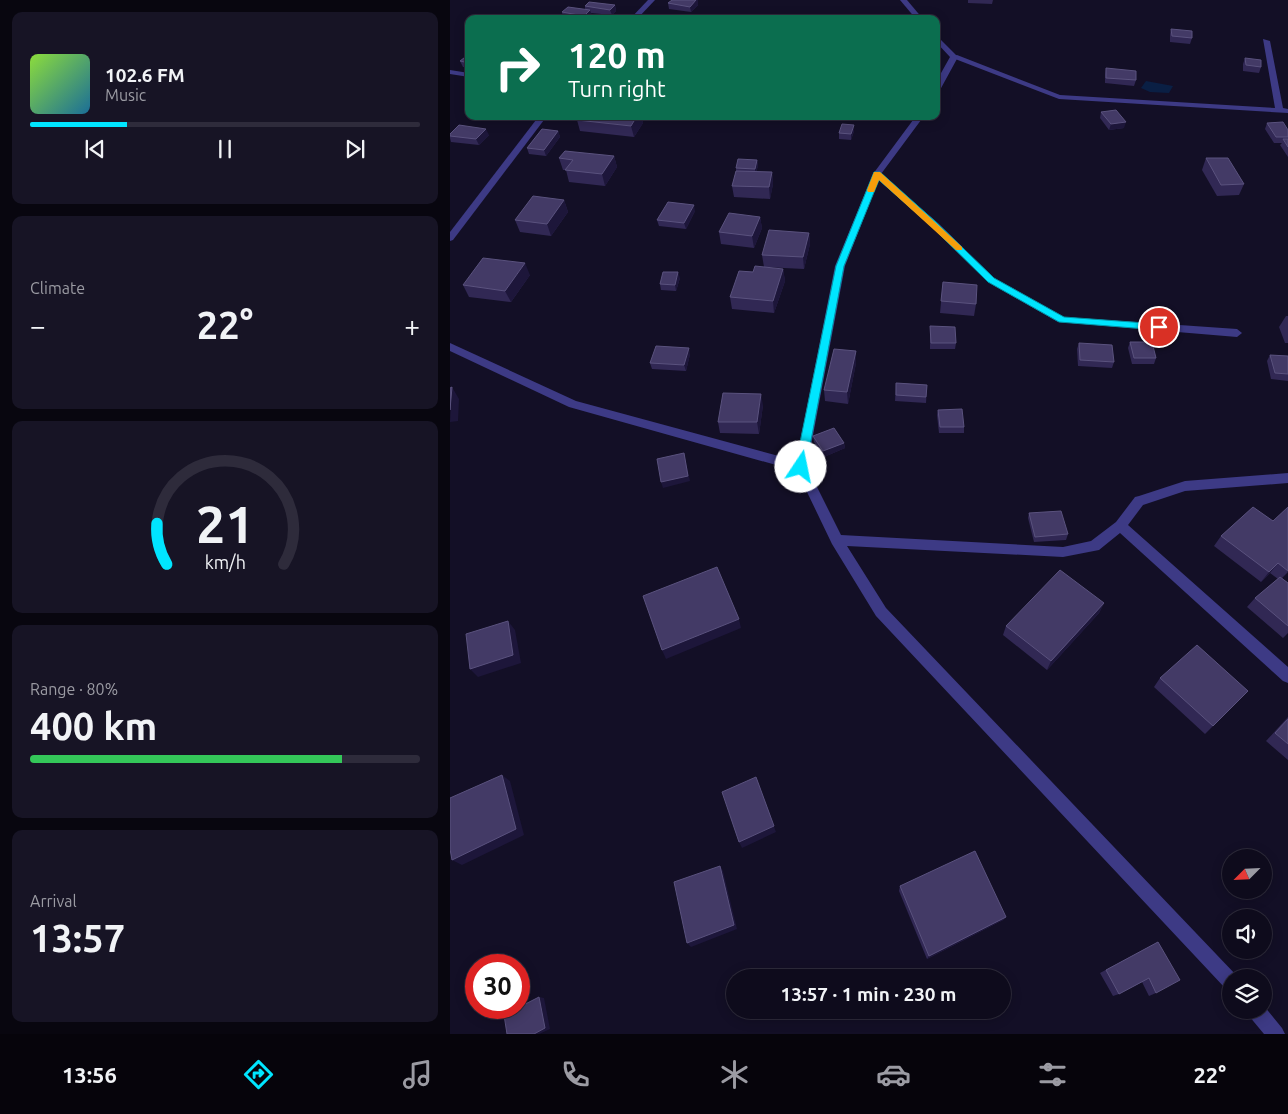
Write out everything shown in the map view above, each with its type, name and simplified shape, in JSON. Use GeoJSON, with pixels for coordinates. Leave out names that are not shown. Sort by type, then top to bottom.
{"type":"FeatureCollection","features":[{"type":"Feature","properties":{"kind":"street"},"geometry":{"type":"LineString","coordinates":[[638,15],[652,0]]}},
{"type":"Feature","properties":{"kind":"street"},"geometry":{"type":"LineString","coordinates":[[903,0],[916,15]]}},
{"type":"Feature","properties":{"kind":"street"},"geometry":{"type":"LineString","coordinates":[[940,41],[954,57],[1059,97],[1284,111],[1266,41]]}},
{"type":"Feature","properties":{"kind":"street"},"geometry":{"type":"LineString","coordinates":[[940,83],[954,57]]}},
{"type":"Feature","properties":{"kind":"street"},"geometry":{"type":"LineString","coordinates":[[450,72],[465,74]]}},
{"type":"Feature","properties":{"kind":"street"},"geometry":{"type":"LineString","coordinates":[[450,238],[540,120]]}},
{"type":"Feature","properties":{"kind":"street"},"geometry":{"type":"LineString","coordinates":[[917,120],[877,174],[840,266],[801,467],[836,540],[881,612],[1222,972]]}},
{"type":"Feature","properties":{"kind":"street"},"geometry":{"type":"LineString","coordinates":[[877,174],[991,280],[1062,320],[1237,333]]}},
{"type":"Feature","properties":{"kind":"street"},"geometry":{"type":"LineString","coordinates":[[450,347],[572,404],[801,467]]}},
{"type":"Feature","properties":{"kind":"street"},"geometry":{"type":"LineString","coordinates":[[836,540],[1063,552],[1094,546],[1120,526],[1139,501],[1185,486],[1288,478]]}},
{"type":"Feature","properties":{"kind":"street"},"geometry":{"type":"LineString","coordinates":[[1120,526],[1288,676]]}},
{"type":"Feature","properties":{"kind":"street"},"geometry":{"type":"LineString","coordinates":[[1263,1019],[1276,1034]]}},
{"type":"Feature","properties":{"kind":"water"},"geometry":{"type":"Polygon","coordinates":[[[1146,81],[1173,86],[1169,93],[1150,92],[1141,88],[1146,81]]]}},
{"type":"Feature","properties":{"kind":"building"},"geometry":{"type":"Polygon","coordinates":[[[672,0],[696,0],[690,7],[668,3],[672,0]]]}},
{"type":"Feature","properties":{"kind":"building"},"geometry":{"type":"Polygon","coordinates":[[[589,2],[615,5],[610,10],[585,6],[589,2]]]}},
{"type":"Feature","properties":{"kind":"building"},"geometry":{"type":"Polygon","coordinates":[[[568,7],[590,10],[585,15],[562,12],[568,7]]]}},
{"type":"Feature","properties":{"kind":"building"},"geometry":{"type":"Polygon","coordinates":[[[1171,29],[1192,31],[1192,38],[1172,36],[1171,29]]]}},
{"type":"Feature","properties":{"kind":"building"},"geometry":{"type":"Polygon","coordinates":[[[1245,58],[1261,60],[1261,67],[1246,65],[1245,58]]]}},
{"type":"Feature","properties":{"kind":"building"},"geometry":{"type":"Polygon","coordinates":[[[1106,68],[1136,71],[1136,80],[1106,78],[1106,68]]]}},
{"type":"Feature","properties":{"kind":"building"},"geometry":{"type":"Polygon","coordinates":[[[1116,110],[1126,122],[1111,124],[1101,112],[1116,110]]]}},
{"type":"Feature","properties":{"kind":"building"},"geometry":{"type":"Polygon","coordinates":[[[577,120],[635,120],[631,126],[577,120]]]}},
{"type":"Feature","properties":{"kind":"building"},"geometry":{"type":"Polygon","coordinates":[[[1283,122],[1288,130],[1288,137],[1276,137],[1267,123],[1283,122]]]}},
{"type":"Feature","properties":{"kind":"building"},"geometry":{"type":"Polygon","coordinates":[[[842,124],[854,125],[851,134],[839,133],[842,124]]]}},
{"type":"Feature","properties":{"kind":"building"},"geometry":{"type":"Polygon","coordinates":[[[459,125],[486,129],[476,139],[450,136],[459,125]]]}},
{"type":"Feature","properties":{"kind":"building"},"geometry":{"type":"Polygon","coordinates":[[[542,129],[558,131],[544,150],[527,148],[542,129]]]}},
{"type":"Feature","properties":{"kind":"building"},"geometry":{"type":"Polygon","coordinates":[[[1283,139],[1288,139],[1288,147],[1283,139]]]}},
{"type":"Feature","properties":{"kind":"building"},"geometry":{"type":"Polygon","coordinates":[[[565,151],[614,156],[602,174],[565,170],[573,160],[559,158],[565,151]]]}},
{"type":"Feature","properties":{"kind":"building"},"geometry":{"type":"Polygon","coordinates":[[[1206,158],[1228,158],[1244,184],[1221,185],[1206,158]]]}},
{"type":"Feature","properties":{"kind":"building"},"geometry":{"type":"Polygon","coordinates":[[[738,159],[757,160],[755,169],[736,168],[738,159]]]}},
{"type":"Feature","properties":{"kind":"building"},"geometry":{"type":"Polygon","coordinates":[[[736,171],[772,172],[769,187],[732,186],[736,171]]]}},
{"type":"Feature","properties":{"kind":"building"},"geometry":{"type":"Polygon","coordinates":[[[533,196],[564,200],[547,224],[515,220],[533,196]]]}},
{"type":"Feature","properties":{"kind":"building"},"geometry":{"type":"Polygon","coordinates":[[[668,202],[694,205],[684,223],[657,220],[668,202]]]}},
{"type":"Feature","properties":{"kind":"building"},"geometry":{"type":"Polygon","coordinates":[[[729,213],[760,217],[752,236],[719,232],[729,213]]]}},
{"type":"Feature","properties":{"kind":"building"},"geometry":{"type":"Polygon","coordinates":[[[769,230],[809,233],[803,257],[762,255],[769,230]]]}},
{"type":"Feature","properties":{"kind":"building"},"geometry":{"type":"Polygon","coordinates":[[[483,258],[525,263],[505,291],[463,285],[483,258]]]}},
{"type":"Feature","properties":{"kind":"building"},"geometry":{"type":"Polygon","coordinates":[[[755,266],[783,269],[773,301],[730,297],[739,271],[753,272],[755,266]]]}},
{"type":"Feature","properties":{"kind":"building"},"geometry":{"type":"Polygon","coordinates":[[[663,272],[678,272],[675,285],[660,284],[663,272]]]}},
{"type":"Feature","properties":{"kind":"building"},"geometry":{"type":"Polygon","coordinates":[[[943,282],[977,285],[976,304],[941,301],[943,282]]]}},
{"type":"Feature","properties":{"kind":"building"},"geometry":{"type":"Polygon","coordinates":[[[930,326],[955,327],[956,343],[931,343],[930,326]]]}},
{"type":"Feature","properties":{"kind":"building"},"geometry":{"type":"Polygon","coordinates":[[[1130,342],[1152,342],[1156,358],[1134,358],[1130,342]]]}},
{"type":"Feature","properties":{"kind":"building"},"geometry":{"type":"Polygon","coordinates":[[[1079,343],[1112,345],[1114,362],[1080,360],[1079,343]]]}},
{"type":"Feature","properties":{"kind":"building"},"geometry":{"type":"Polygon","coordinates":[[[656,346],[689,348],[684,365],[650,363],[656,346]]]}},
{"type":"Feature","properties":{"kind":"building"},"geometry":{"type":"Polygon","coordinates":[[[834,349],[856,351],[847,392],[824,390],[834,349]]]}},
{"type":"Feature","properties":{"kind":"building"},"geometry":{"type":"Polygon","coordinates":[[[1270,355],[1288,356],[1288,374],[1275,373],[1270,355]]]}},
{"type":"Feature","properties":{"kind":"building"},"geometry":{"type":"Polygon","coordinates":[[[896,383],[927,385],[926,397],[896,395],[896,383]]]}},
{"type":"Feature","properties":{"kind":"building"},"geometry":{"type":"Polygon","coordinates":[[[452,387],[450,410],[450,388],[452,387]]]}},
{"type":"Feature","properties":{"kind":"building"},"geometry":{"type":"Polygon","coordinates":[[[723,393],[761,394],[757,422],[718,422],[723,393]]]}},
{"type":"Feature","properties":{"kind":"building"},"geometry":{"type":"Polygon","coordinates":[[[962,409],[964,427],[940,427],[938,410],[962,409]]]}},
{"type":"Feature","properties":{"kind":"building"},"geometry":{"type":"Polygon","coordinates":[[[834,428],[844,443],[823,451],[813,436],[834,428]]]}},
{"type":"Feature","properties":{"kind":"building"},"geometry":{"type":"Polygon","coordinates":[[[684,453],[688,476],[661,482],[657,459],[684,453]]]}},
{"type":"Feature","properties":{"kind":"building"},"geometry":{"type":"Polygon","coordinates":[[[1253,507],[1273,521],[1288,507],[1288,571],[1278,563],[1269,572],[1221,536],[1253,507]]]}},
{"type":"Feature","properties":{"kind":"building"},"geometry":{"type":"Polygon","coordinates":[[[1061,511],[1068,534],[1035,537],[1029,513],[1061,511]]]}},
{"type":"Feature","properties":{"kind":"building"},"geometry":{"type":"Polygon","coordinates":[[[717,567],[739,619],[662,650],[643,596],[717,567]]]}},
{"type":"Feature","properties":{"kind":"building"},"geometry":{"type":"Polygon","coordinates":[[[1060,570],[1104,603],[1051,661],[1006,626],[1060,570]]]}},
{"type":"Feature","properties":{"kind":"building"},"geometry":{"type":"Polygon","coordinates":[[[1280,577],[1288,583],[1288,626],[1255,598],[1280,577]]]}},
{"type":"Feature","properties":{"kind":"building"},"geometry":{"type":"Polygon","coordinates":[[[508,621],[513,655],[470,669],[466,634],[508,621]]]}},
{"type":"Feature","properties":{"kind":"building"},"geometry":{"type":"Polygon","coordinates":[[[1197,645],[1248,691],[1213,726],[1160,678],[1197,645]]]}},
{"type":"Feature","properties":{"kind":"building"},"geometry":{"type":"Polygon","coordinates":[[[1288,719],[1288,744],[1275,733],[1288,719]]]}},
{"type":"Feature","properties":{"kind":"building"},"geometry":{"type":"Polygon","coordinates":[[[502,775],[516,829],[452,860],[450,849],[450,798],[502,775]]]}},
{"type":"Feature","properties":{"kind":"building"},"geometry":{"type":"Polygon","coordinates":[[[756,777],[774,826],[739,842],[722,792],[756,777]]]}},
{"type":"Feature","properties":{"kind":"building"},"geometry":{"type":"Polygon","coordinates":[[[975,851],[1006,917],[929,956],[900,886],[975,851]]]}},
{"type":"Feature","properties":{"kind":"building"},"geometry":{"type":"Polygon","coordinates":[[[720,866],[734,925],[687,943],[674,882],[720,866]]]}},
{"type":"Feature","properties":{"kind":"building"},"geometry":{"type":"Polygon","coordinates":[[[1158,942],[1180,980],[1156,993],[1149,978],[1119,994],[1106,970],[1158,942]]]}},
{"type":"Feature","properties":{"kind":"building"},"geometry":{"type":"Polygon","coordinates":[[[539,997],[545,1028],[534,1034],[507,1034],[505,1019],[530,1019],[530,1002],[539,997]]]}},
{"type":"Feature","properties":{"kind":"slow traffic"},"geometry":{"type":"LineString","coordinates":[[871,190],[877,174],[959,249]]}},
{"type":"Feature","properties":{"kind":"route"},"geometry":{"type":"LineString","coordinates":[[801,467],[840,266],[877,174],[991,280],[1062,320],[1159,327]]}}]}
